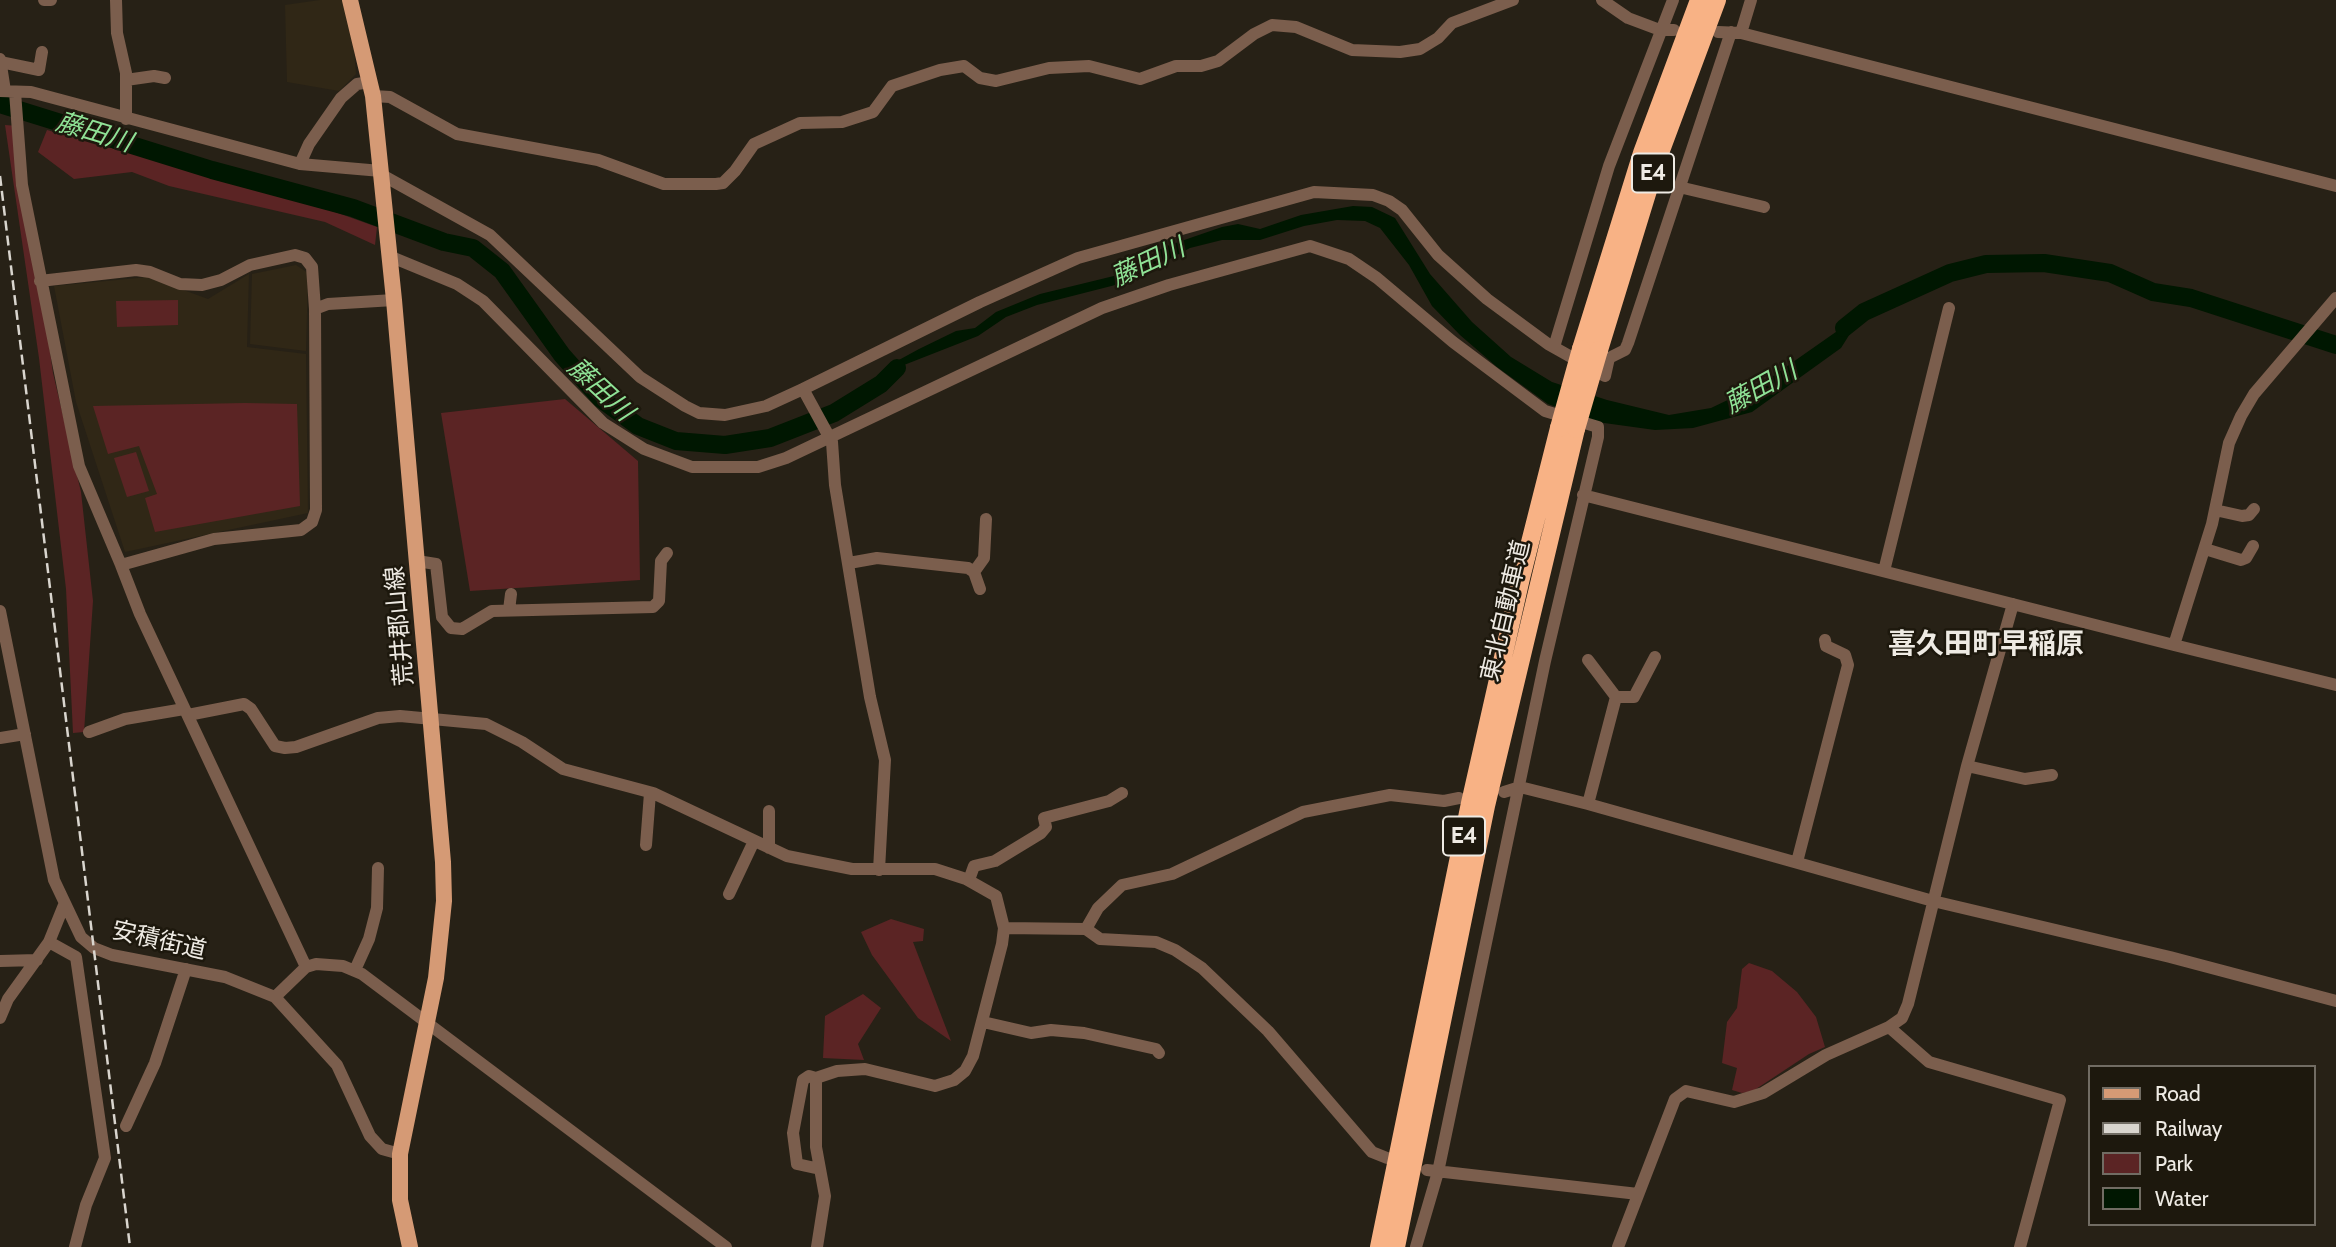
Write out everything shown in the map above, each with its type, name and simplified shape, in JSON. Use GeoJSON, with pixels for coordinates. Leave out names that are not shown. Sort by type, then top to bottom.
{"type":"FeatureCollection","features":[{"type":"Feature","properties":{"kind":"highway","name":"東北自動車道"},"geometry":{"type":"LineString","coordinates":[[1379,1247],[1470,803],[1524,567],[1568,428],[1642,153],[1699,0]]}},
{"type":"Feature","properties":{"kind":"highway","name":"東北自動車道"},"geometry":{"type":"LineString","coordinates":[[1590,349],[1717,0]]}},
{"type":"Feature","properties":{"kind":"highway","name":"東北自動車道"},"geometry":{"type":"LineString","coordinates":[[1396,1247],[1486,806],[1550,526],[1568,428]]}},
{"type":"Feature","properties":{"kind":"main road","name":"荒井郡山線"},"geometry":{"type":"LineString","coordinates":[[351,0],[372,89],[382,177],[431,720],[444,901],[436,978],[400,1154],[400,1200],[410,1247]]}},
{"type":"Feature","properties":{"kind":"street"},"geometry":{"type":"LineString","coordinates":[[44,0],[51,0]]}},
{"type":"Feature","properties":{"kind":"street"},"geometry":{"type":"LineString","coordinates":[[116,0],[117,33],[126,80],[126,120]]}},
{"type":"Feature","properties":{"kind":"street"},"geometry":{"type":"LineString","coordinates":[[300,164],[309,144],[341,98],[357,85],[390,97],[457,134],[598,160],[664,184],[716,184],[723,183],[735,171],[754,144],[800,123],[842,122],[873,112],[892,86],[940,70],[964,66],[980,78],[996,81],[1049,68],[1089,66],[1140,79],[1166,68],[1218,61],[1254,34],[1272,25],[1296,27],[1352,50],[1400,52],[1420,49],[1438,38],[1452,23],[1513,0]]}},
{"type":"Feature","properties":{"kind":"street"},"geometry":{"type":"LineString","coordinates":[[1602,0],[1628,18],[1660,30],[1674,30]]}},
{"type":"Feature","properties":{"kind":"street"},"geometry":{"type":"LineString","coordinates":[[1554,347],[1599,198],[1673,0]]}},
{"type":"Feature","properties":{"kind":"street"},"geometry":{"type":"LineString","coordinates":[[7,91],[31,92],[126,120],[300,164],[382,177],[490,235],[540,279],[640,377],[699,413],[725,415],[766,406],[805,393],[980,302],[1078,258],[1314,192],[1373,195],[1389,201],[1402,210],[1438,255],[1462,277],[1554,347],[1605,376],[1609,358],[1625,350],[1628,343],[1679,187],[1736,32],[1751,0]]}},
{"type":"Feature","properties":{"kind":"street"},"geometry":{"type":"LineString","coordinates":[[1718,32],[1736,32],[2336,186]]}},
{"type":"Feature","properties":{"kind":"street"},"geometry":{"type":"LineString","coordinates":[[42,52],[39,70],[0,60],[18,135],[22,186],[79,466],[140,614],[306,967]]}},
{"type":"Feature","properties":{"kind":"street"},"geometry":{"type":"LineString","coordinates":[[126,80],[154,76],[164,78]]}},
{"type":"Feature","properties":{"kind":"street"},"geometry":{"type":"LineString","coordinates":[[1679,187],[1763,207]]}},
{"type":"Feature","properties":{"kind":"street"},"geometry":{"type":"LineString","coordinates":[[388,251],[484,300],[603,422],[643,449],[669,461],[692,467],[758,467],[828,437],[1102,308],[1169,285],[1310,246],[1349,259],[1377,278],[1453,342],[1545,411],[1598,427],[1416,1247]]}},
{"type":"Feature","properties":{"kind":"street"},"geometry":{"type":"LineString","coordinates":[[40,281],[136,270],[150,272],[180,284],[202,285],[221,280],[250,265],[295,255],[305,258],[312,267],[315,309],[316,510],[312,522],[301,530],[214,539],[121,565]]}},
{"type":"Feature","properties":{"kind":"street"},"geometry":{"type":"LineString","coordinates":[[315,309],[328,304],[394,300]]}},
{"type":"Feature","properties":{"kind":"street"},"geometry":{"type":"LineString","coordinates":[[2174,645],[2205,549],[2229,443],[2241,416],[2254,394],[2332,302]]}},
{"type":"Feature","properties":{"kind":"street"},"geometry":{"type":"LineString","coordinates":[[1884,571],[1949,308]]}},
{"type":"Feature","properties":{"kind":"street"},"geometry":{"type":"LineString","coordinates":[[805,393],[828,437],[870,697],[885,760],[879,870]]}},
{"type":"Feature","properties":{"kind":"street"},"geometry":{"type":"LineString","coordinates":[[1583,495],[2336,685]]}},
{"type":"Feature","properties":{"kind":"street"},"geometry":{"type":"LineString","coordinates":[[2215,510],[2242,516],[2249,515],[2254,509]]}},
{"type":"Feature","properties":{"kind":"street"},"geometry":{"type":"LineString","coordinates":[[974,572],[984,558],[986,519]]}},
{"type":"Feature","properties":{"kind":"street"},"geometry":{"type":"LineString","coordinates":[[2205,549],[2241,560],[2246,558],[2253,547]]}},
{"type":"Feature","properties":{"kind":"street"},"geometry":{"type":"LineString","coordinates":[[417,561],[436,564],[442,617],[451,628],[467,629],[486,612],[566,607],[649,609],[659,601],[660,566],[667,553]]}},
{"type":"Feature","properties":{"kind":"street"},"geometry":{"type":"LineString","coordinates":[[849,563],[877,558],[968,568],[974,572],[980,589]]}},
{"type":"Feature","properties":{"kind":"street"},"geometry":{"type":"LineString","coordinates":[[509,610],[511,594]]}},
{"type":"Feature","properties":{"kind":"street"},"geometry":{"type":"LineString","coordinates":[[1618,1247],[1675,1099],[1686,1091],[1734,1102],[1763,1093],[1826,1055],[1889,1027],[1902,1018],[1908,1004],[1967,766],[2013,604]]}},
{"type":"Feature","properties":{"kind":"street","name":"安積街道"},"geometry":{"type":"LineString","coordinates":[[0,611],[48,857],[64,905],[81,937],[94,948],[137,962],[225,977],[275,998],[291,1011],[337,1065],[370,1136],[382,1149],[400,1154]]}},
{"type":"Feature","properties":{"kind":"street"},"geometry":{"type":"LineString","coordinates":[[1797,862],[1848,665],[1845,655],[1826,646],[1825,640]]}},
{"type":"Feature","properties":{"kind":"street"},"geometry":{"type":"LineString","coordinates":[[1616,697],[1634,697],[1655,657]]}},
{"type":"Feature","properties":{"kind":"street"},"geometry":{"type":"LineString","coordinates":[[1588,660],[1616,697]]}},
{"type":"Feature","properties":{"kind":"street"},"geometry":{"type":"LineString","coordinates":[[1588,804],[1616,697]]}},
{"type":"Feature","properties":{"kind":"street"},"geometry":{"type":"LineString","coordinates":[[89,732],[125,719],[244,704],[251,709],[275,746],[285,748],[379,718],[400,716],[486,724],[522,742],[563,769],[650,793],[769,848],[822,865],[879,870],[935,869],[969,880],[996,896],[1004,928],[983,1022],[973,1056],[964,1071],[945,1085],[932,1085],[865,1069],[836,1071],[816,1078],[809,1076],[803,1080],[793,1133],[797,1164],[820,1169]]}},
{"type":"Feature","properties":{"kind":"street"},"geometry":{"type":"LineString","coordinates":[[0,738],[25,734]]}},
{"type":"Feature","properties":{"kind":"street"},"geometry":{"type":"LineString","coordinates":[[1967,766],[2025,779],[2052,775]]}},
{"type":"Feature","properties":{"kind":"street"},"geometry":{"type":"LineString","coordinates":[[1504,792],[1520,787],[1588,804],[1933,901],[2170,957],[2336,1001]]}},
{"type":"Feature","properties":{"kind":"street"},"geometry":{"type":"LineString","coordinates":[[646,845],[650,793]]}},
{"type":"Feature","properties":{"kind":"street"},"geometry":{"type":"LineString","coordinates":[[969,880],[974,866],[995,861],[1041,832],[1046,827],[1044,818],[1109,801],[1122,793]]}},
{"type":"Feature","properties":{"kind":"street"},"geometry":{"type":"LineString","coordinates":[[1086,929],[1098,908],[1122,885],[1172,874],[1303,813],[1390,796],[1444,800],[1459,798]]}},
{"type":"Feature","properties":{"kind":"street"},"geometry":{"type":"LineString","coordinates":[[769,811],[769,848]]}},
{"type":"Feature","properties":{"kind":"street"},"geometry":{"type":"LineString","coordinates":[[729,894],[754,841]]}},
{"type":"Feature","properties":{"kind":"street"},"geometry":{"type":"LineString","coordinates":[[355,970],[369,939],[377,908],[378,867]]}},
{"type":"Feature","properties":{"kind":"street"},"geometry":{"type":"LineString","coordinates":[[0,1018],[8,999],[49,942],[64,905]]}},
{"type":"Feature","properties":{"kind":"street"},"geometry":{"type":"LineString","coordinates":[[1004,928],[1086,929],[1100,939],[1156,942],[1202,968],[1268,1031],[1372,1152],[1387,1158]]}},
{"type":"Feature","properties":{"kind":"street"},"geometry":{"type":"LineString","coordinates":[[49,942],[76,957],[105,1158],[86,1205],[75,1247]]}},
{"type":"Feature","properties":{"kind":"street"},"geometry":{"type":"LineString","coordinates":[[0,961],[37,960]]}},
{"type":"Feature","properties":{"kind":"street"},"geometry":{"type":"LineString","coordinates":[[275,998],[306,967],[326,963],[355,970],[726,1247]]}},
{"type":"Feature","properties":{"kind":"street"},"geometry":{"type":"LineString","coordinates":[[126,1126],[155,1063],[186,969]]}},
{"type":"Feature","properties":{"kind":"street"},"geometry":{"type":"LineString","coordinates":[[983,1022],[1031,1033],[1051,1030],[1084,1033],[1156,1049],[1158,1053]]}},
{"type":"Feature","properties":{"kind":"street"},"geometry":{"type":"LineString","coordinates":[[1889,1027],[1929,1062],[2060,1100],[2020,1247]]}},
{"type":"Feature","properties":{"kind":"street"},"geometry":{"type":"LineString","coordinates":[[816,1078],[816,1147],[825,1196],[817,1247]]}},
{"type":"Feature","properties":{"kind":"street"},"geometry":{"type":"LineString","coordinates":[[1433,1171],[1638,1194]]}},
{"type":"Feature","properties":{"kind":"shaded area"},"geometry":{"type":"Polygon","coordinates":[[[343,0],[353,37],[356,74],[339,91],[287,82],[285,5],[343,0]]]}},
{"type":"Feature","properties":{"kind":"shaded area"},"geometry":{"type":"Polygon","coordinates":[[[296,265],[308,273],[306,351],[250,344],[252,274],[296,265]]]}},
{"type":"Feature","properties":{"kind":"shaded area"},"geometry":{"type":"Polygon","coordinates":[[[249,274],[247,347],[306,354],[308,513],[125,552],[76,402],[54,286],[148,277],[208,299],[249,274]]]}},
{"type":"Feature","properties":{"kind":"green space"},"geometry":{"type":"Polygon","coordinates":[[[5,125],[18,126],[53,373],[81,492],[93,601],[84,732],[73,733],[66,589],[39,358],[5,125]]]}},
{"type":"Feature","properties":{"kind":"green space"},"geometry":{"type":"Polygon","coordinates":[[[47,130],[310,203],[377,227],[375,245],[325,222],[169,186],[132,172],[74,179],[38,152],[47,130]]]}},
{"type":"Feature","properties":{"kind":"green space"},"geometry":{"type":"Polygon","coordinates":[[[178,300],[178,325],[117,327],[116,301],[178,300]]]}},
{"type":"Feature","properties":{"kind":"green space"},"geometry":{"type":"Polygon","coordinates":[[[565,399],[638,461],[640,580],[470,591],[441,413],[565,399]]]}},
{"type":"Feature","properties":{"kind":"green space"},"geometry":{"type":"Polygon","coordinates":[[[297,404],[300,506],[155,532],[145,498],[157,494],[139,446],[108,454],[93,406],[297,404]]]}},
{"type":"Feature","properties":{"kind":"green space"},"geometry":{"type":"Polygon","coordinates":[[[136,452],[149,491],[127,497],[114,458],[136,452]]]}},
{"type":"Feature","properties":{"kind":"green space"},"geometry":{"type":"Polygon","coordinates":[[[891,919],[924,929],[923,941],[913,942],[951,1041],[918,1018],[872,955],[861,932],[891,919]]]}},
{"type":"Feature","properties":{"kind":"green space"},"geometry":{"type":"Polygon","coordinates":[[[1749,963],[1772,971],[1797,992],[1816,1017],[1825,1047],[1809,1054],[1753,1091],[1742,1093],[1732,1090],[1737,1068],[1722,1063],[1727,1022],[1737,1008],[1742,969],[1749,963]]]}},
{"type":"Feature","properties":{"kind":"green space"},"geometry":{"type":"Polygon","coordinates":[[[863,994],[881,1008],[858,1044],[864,1060],[823,1058],[825,1016],[863,994]]]}},
{"type":"Feature","properties":{"kind":"water"},"geometry":{"type":"Polygon","coordinates":[[[1353,206],[1372,207],[1395,218],[1430,274],[1472,322],[1511,357],[1552,382],[1607,400],[1669,415],[1711,408],[1763,383],[1863,313],[1841,348],[1752,412],[1693,428],[1655,430],[1597,422],[1548,404],[1497,367],[1460,335],[1432,306],[1409,265],[1380,228],[1365,221],[1337,220],[1304,226],[1260,240],[1222,240],[1190,248],[1127,282],[1037,305],[1006,317],[978,336],[904,365],[890,383],[880,385],[897,361],[956,331],[975,328],[996,312],[1040,294],[1122,274],[1164,247],[1222,227],[1238,224],[1260,229],[1301,215],[1353,206]]]}},
{"type":"Feature","properties":{"kind":"waterway","name":"藤田川"},"geometry":{"type":"LineString","coordinates":[[0,104],[212,170],[353,208],[444,242],[473,248],[502,271],[562,355],[601,399],[638,426],[676,441],[725,445],[770,438],[834,413],[881,384],[897,368]]}},
{"type":"Feature","properties":{"kind":"waterway","name":"藤田川"},"geometry":{"type":"LineString","coordinates":[[1844,328],[1864,312],[1950,273],[1986,264],[2044,263],[2110,273],[2153,292],[2191,298],[2336,345]]}},
{"type":"Feature","properties":{"kind":"railway"},"geometry":{"type":"LineString","coordinates":[[0,176],[130,1247]]}},
{"type":"Feature","properties":{"kind":"district","name":"喜久田町早稲原"},"geometry":{"type":"Point","coordinates":[1986,645]}}]}
